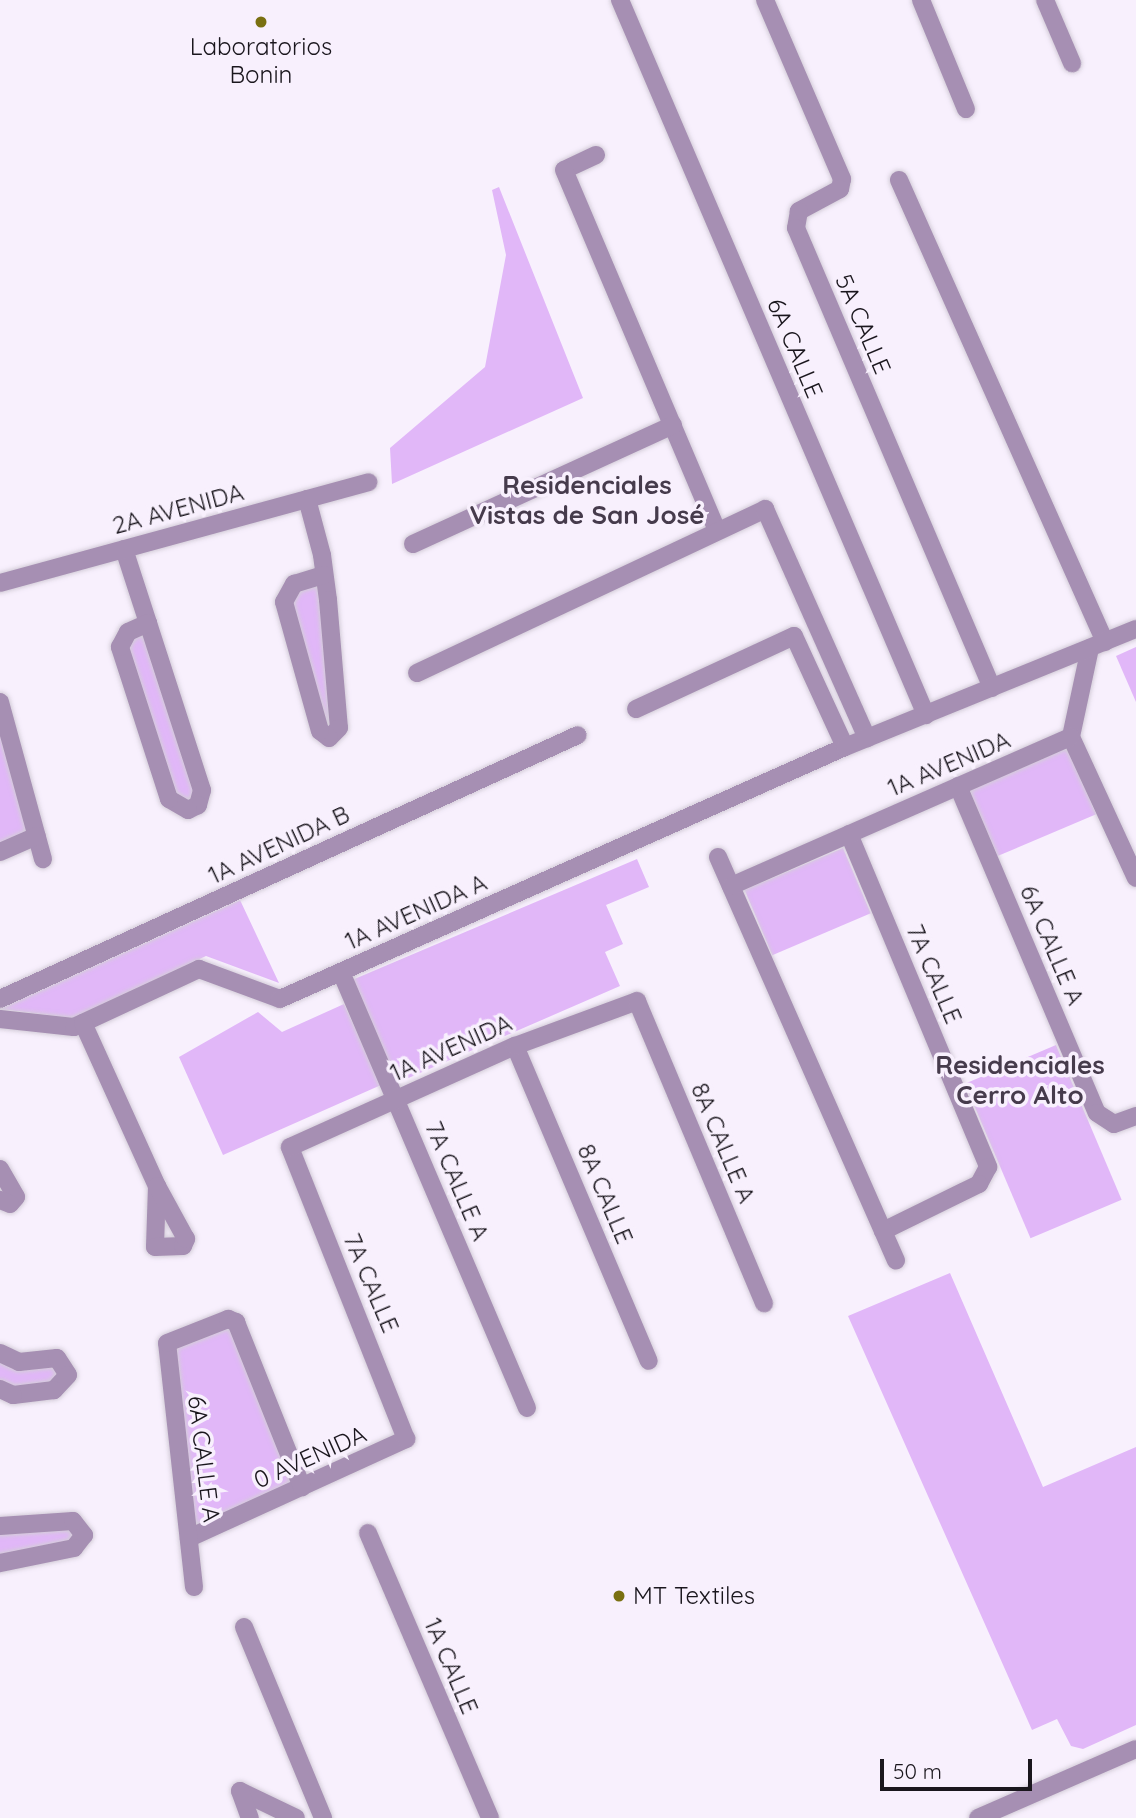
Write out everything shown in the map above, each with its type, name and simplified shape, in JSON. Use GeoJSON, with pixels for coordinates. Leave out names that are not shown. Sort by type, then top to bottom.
{"type":"FeatureCollection","features":[{"type":"Feature","properties":{"kind":"street","name":"6A CALLE"},"geometry":{"type":"LineString","coordinates":[[620,0],[926,715]]}},
{"type":"Feature","properties":{"kind":"street","name":"5A CALLE"},"geometry":{"type":"LineString","coordinates":[[765,0],[842,179],[840,188],[799,211],[796,228],[992,688]]}},
{"type":"Feature","properties":{"kind":"street"},"geometry":{"type":"LineString","coordinates":[[921,0],[966,109]]}},
{"type":"Feature","properties":{"kind":"street"},"geometry":{"type":"LineString","coordinates":[[1045,0],[1072,63]]}},
{"type":"Feature","properties":{"kind":"street"},"geometry":{"type":"LineString","coordinates":[[596,155],[564,170],[717,531]]}},
{"type":"Feature","properties":{"kind":"street"},"geometry":{"type":"LineString","coordinates":[[899,180],[1098,645],[1072,737],[1136,878]]}},
{"type":"Feature","properties":{"kind":"street"},"geometry":{"type":"LineString","coordinates":[[412,544],[673,425]]}},
{"type":"Feature","properties":{"kind":"street","name":"2A AVENIDA"},"geometry":{"type":"LineString","coordinates":[[0,583],[368,482]]}},
{"type":"Feature","properties":{"kind":"street"},"geometry":{"type":"LineString","coordinates":[[307,499],[324,575],[339,728],[329,738],[320,731],[284,602],[294,584],[324,575]]}},
{"type":"Feature","properties":{"kind":"street"},"geometry":{"type":"LineString","coordinates":[[417,673],[765,509],[867,738]]}},
{"type":"Feature","properties":{"kind":"street"},"geometry":{"type":"LineString","coordinates":[[124,549],[148,623],[202,790],[198,805],[188,810],[169,799],[120,647],[128,632],[148,623]]}},
{"type":"Feature","properties":{"kind":"street"},"geometry":{"type":"LineString","coordinates":[[1098,645],[1136,629]]}},
{"type":"Feature","properties":{"kind":"street"},"geometry":{"type":"LineString","coordinates":[[636,709],[794,636],[845,747]]}},
{"type":"Feature","properties":{"kind":"street","name":"1A AVENIDA A"},"geometry":{"type":"LineString","coordinates":[[0,1020],[83,1023],[200,969],[280,999],[845,747],[1098,645]]}},
{"type":"Feature","properties":{"kind":"street"},"geometry":{"type":"LineString","coordinates":[[0,702],[43,859]]}},
{"type":"Feature","properties":{"kind":"street","name":"1A AVENIDA B"},"geometry":{"type":"LineString","coordinates":[[0,999],[578,735]]}},
{"type":"Feature","properties":{"kind":"street","name":"1A AVENIDA"},"geometry":{"type":"LineString","coordinates":[[731,886],[1072,737]]}},
{"type":"Feature","properties":{"kind":"street","name":"6A CALLE A"},"geometry":{"type":"LineString","coordinates":[[958,786],[1104,1121],[1136,1116]]}},
{"type":"Feature","properties":{"kind":"street","name":"7A CALLE"},"geometry":{"type":"LineString","coordinates":[[849,834],[988,1172],[979,1184],[883,1231]]}},
{"type":"Feature","properties":{"kind":"street"},"geometry":{"type":"LineString","coordinates":[[0,852],[37,836]]}},
{"type":"Feature","properties":{"kind":"street"},"geometry":{"type":"LineString","coordinates":[[718,857],[896,1260]]}},
{"type":"Feature","properties":{"kind":"street","name":"7A CALLE A"},"geometry":{"type":"LineString","coordinates":[[341,972],[527,1408]]}},
{"type":"Feature","properties":{"kind":"street","name":"1A AVENIDA"},"geometry":{"type":"LineString","coordinates":[[289,1150],[515,1046],[637,1001]]}},
{"type":"Feature","properties":{"kind":"street","name":"8A CALLE A"},"geometry":{"type":"LineString","coordinates":[[637,1001],[764,1303]]}},
{"type":"Feature","properties":{"kind":"street"},"geometry":{"type":"LineString","coordinates":[[83,1023],[156,1186]]}},
{"type":"Feature","properties":{"kind":"street","name":"8A CALLE"},"geometry":{"type":"LineString","coordinates":[[515,1046],[649,1361]]}},
{"type":"Feature","properties":{"kind":"street","name":"7A CALLE"},"geometry":{"type":"LineString","coordinates":[[289,1150],[407,1434]]}},
{"type":"Feature","properties":{"kind":"street"},"geometry":{"type":"LineString","coordinates":[[0,1169],[16,1197],[10,1204],[0,1200]]}},
{"type":"Feature","properties":{"kind":"street","name":"6A CALLE A"},"geometry":{"type":"LineString","coordinates":[[194,1587],[166,1350],[172,1339],[229,1319],[236,1322],[302,1487]]}},
{"type":"Feature","properties":{"kind":"street"},"geometry":{"type":"LineString","coordinates":[[0,1353],[19,1362],[57,1358],[68,1375],[54,1391],[13,1395],[0,1389]]}},
{"type":"Feature","properties":{"kind":"street","name":"0 AVENIDA"},"geometry":{"type":"LineString","coordinates":[[189,1538],[402,1443],[407,1434]]}},
{"type":"Feature","properties":{"kind":"street"},"geometry":{"type":"LineString","coordinates":[[0,1526],[73,1521],[84,1535],[74,1548],[0,1563]]}},
{"type":"Feature","properties":{"kind":"street","name":"1A CALLE"},"geometry":{"type":"LineString","coordinates":[[368,1533],[490,1818]]}},
{"type":"Feature","properties":{"kind":"street"},"geometry":{"type":"LineString","coordinates":[[244,1627],[323,1818]]}},
{"type":"Feature","properties":{"kind":"street"},"geometry":{"type":"LineString","coordinates":[[978,1818],[1136,1749]]}},
{"type":"Feature","properties":{"kind":"street"},"geometry":{"type":"LineString","coordinates":[[250,1818],[240,1791],[296,1818]]}},
{"type":"Feature","properties":{"kind":"shaded area"},"geometry":{"type":"Polygon","coordinates":[[[499,187],[583,398],[392,484],[390,448],[485,367],[506,255],[492,190],[499,187]]]}},
{"type":"Feature","properties":{"kind":"shaded area"},"geometry":{"type":"Polygon","coordinates":[[[324,575],[339,728],[329,738],[289,589],[324,575]]]}},
{"type":"Feature","properties":{"kind":"shaded area"},"geometry":{"type":"Polygon","coordinates":[[[148,623],[203,795],[177,808],[121,641],[148,623]]]}},
{"type":"Feature","properties":{"kind":"shaded area"},"geometry":{"type":"Polygon","coordinates":[[[1136,647],[1136,702],[1116,656],[1136,647]]]}},
{"type":"Feature","properties":{"kind":"shaded area"},"geometry":{"type":"Polygon","coordinates":[[[0,702],[37,836],[0,852],[0,702]]]}},
{"type":"Feature","properties":{"kind":"shaded area"},"geometry":{"type":"Polygon","coordinates":[[[1068,748],[1096,814],[998,856],[970,790],[1068,748]]]}},
{"type":"Feature","properties":{"kind":"shaded area"},"geometry":{"type":"Polygon","coordinates":[[[843,848],[871,913],[772,955],[745,890],[843,848]]]}},
{"type":"Feature","properties":{"kind":"shaded area"},"geometry":{"type":"Polygon","coordinates":[[[637,859],[649,887],[606,905],[623,944],[605,952],[620,986],[397,1083],[352,980],[637,859]]]}},
{"type":"Feature","properties":{"kind":"shaded area"},"geometry":{"type":"Polygon","coordinates":[[[240,900],[279,983],[206,956],[73,1018],[0,1009],[240,900]]]}},
{"type":"Feature","properties":{"kind":"shaded area"},"geometry":{"type":"Polygon","coordinates":[[[344,1004],[381,1085],[223,1155],[179,1057],[258,1012],[282,1032],[344,1004]]]}},
{"type":"Feature","properties":{"kind":"shaded area"},"geometry":{"type":"Polygon","coordinates":[[[1056,1045],[1122,1200],[1031,1238],[965,1084],[1056,1045]]]}},
{"type":"Feature","properties":{"kind":"shaded area"},"geometry":{"type":"Polygon","coordinates":[[[950,1273],[1043,1487],[1136,1447],[1136,1725],[1083,1749],[1071,1746],[1057,1719],[1032,1730],[848,1316],[950,1273]]]}},
{"type":"Feature","properties":{"kind":"shaded area"},"geometry":{"type":"Polygon","coordinates":[[[228,1319],[302,1487],[189,1538],[172,1339],[228,1319]]]}},
{"type":"Feature","properties":{"kind":"shaded area"},"geometry":{"type":"Polygon","coordinates":[[[0,1353],[52,1357],[67,1381],[0,1389],[0,1353]]]}},
{"type":"Feature","properties":{"kind":"shaded area"},"geometry":{"type":"Polygon","coordinates":[[[73,1521],[84,1535],[0,1563],[0,1526],[73,1521]]]}},
{"type":"Feature","properties":{"kind":"place","name":"Laboratorios Bonin"},"geometry":{"type":"Point","coordinates":[261,22]}},
{"type":"Feature","properties":{"kind":"place","name":"MT Textiles"},"geometry":{"type":"Point","coordinates":[619,1596]}},
{"type":"Feature","properties":{"kind":"district","name":"Residenciales Vistas de San José"},"geometry":{"type":"Point","coordinates":[587,500]}},
{"type":"Feature","properties":{"kind":"district","name":"Residenciales Cerro Alto"},"geometry":{"type":"Point","coordinates":[1020,1080]}}]}
